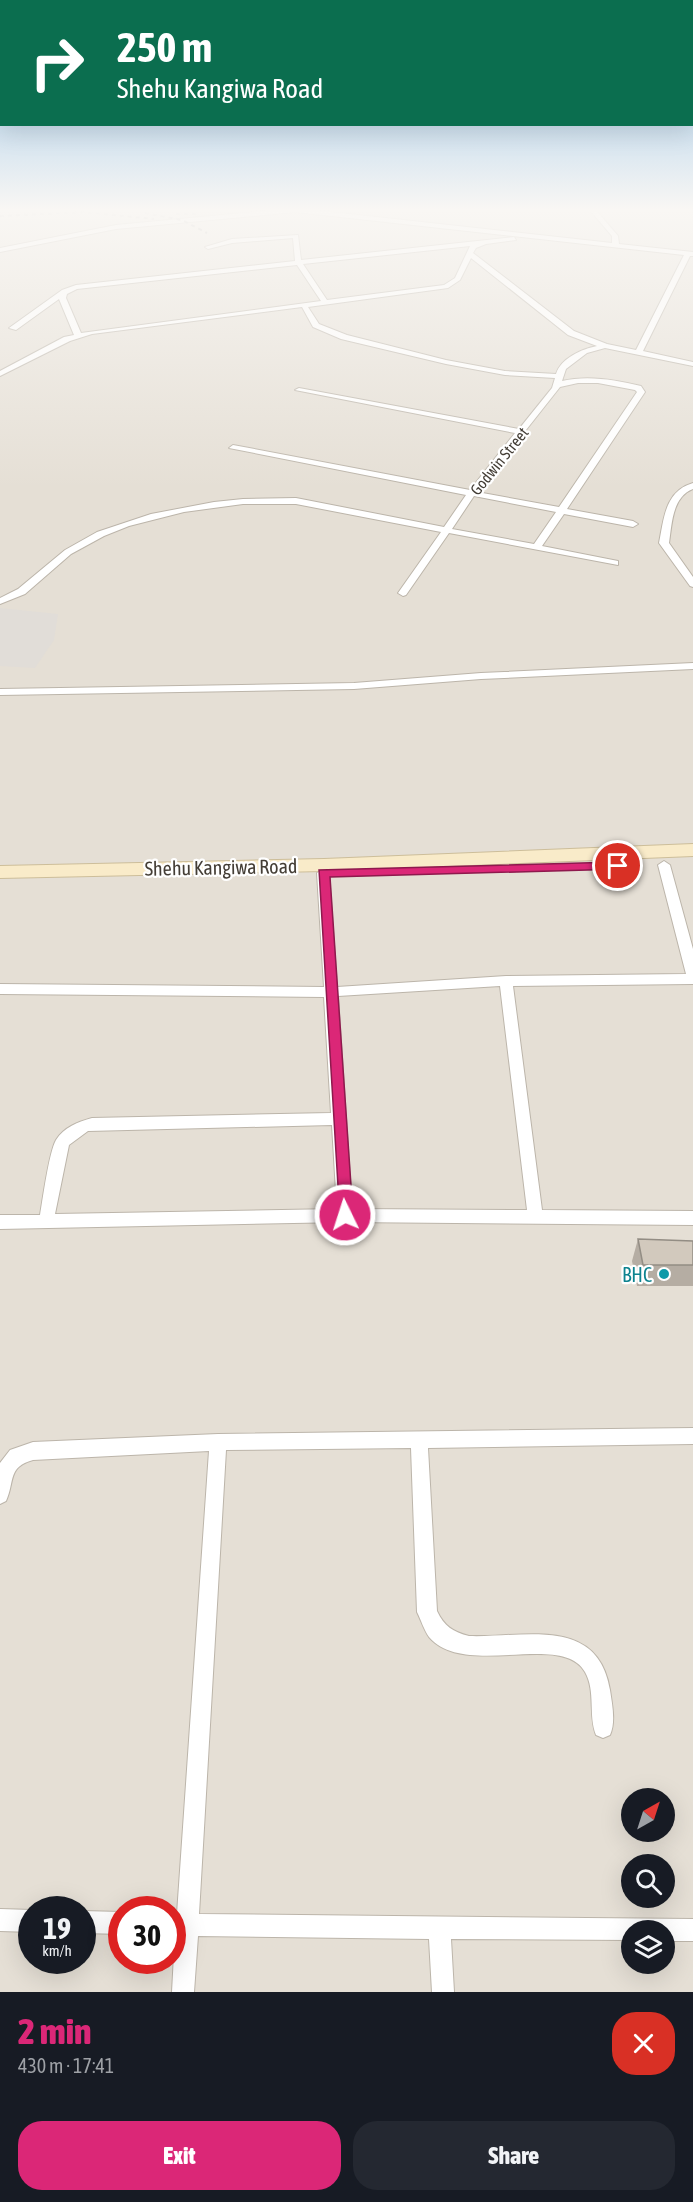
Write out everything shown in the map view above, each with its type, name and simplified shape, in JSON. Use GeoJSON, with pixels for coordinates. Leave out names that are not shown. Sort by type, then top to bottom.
{"type":"FeatureCollection","features":[{"type":"Feature","properties":{"kind":"main road","name":"Shehu Kangiwa Road"},"geometry":{"type":"LineString","coordinates":[[0,872],[324,865],[693,850]]}},
{"type":"Feature","properties":{"kind":"main road","name":"Shehu Kangiwa Road"},"geometry":{"type":"LineString","coordinates":[[0,883],[663,865],[693,862]]}},
{"type":"Feature","properties":{"kind":"street"},"geometry":{"type":"LineString","coordinates":[[13,328],[51,302]]}},
{"type":"Feature","properties":{"kind":"street"},"geometry":{"type":"LineString","coordinates":[[64,302],[78,334]]}},
{"type":"Feature","properties":{"kind":"street"},"geometry":{"type":"LineString","coordinates":[[0,374],[78,334],[123,326],[325,302]]}},
{"type":"Feature","properties":{"kind":"street"},"geometry":{"type":"LineString","coordinates":[[529,302],[572,333],[605,346],[693,364]]}},
{"type":"Feature","properties":{"kind":"street"},"geometry":{"type":"LineString","coordinates":[[638,353],[665,302]]}},
{"type":"Feature","properties":{"kind":"street"},"geometry":{"type":"LineString","coordinates":[[304,305],[316,325],[344,337],[456,364],[505,373],[557,381],[593,379],[638,388],[641,392],[559,510],[536,548]]}},
{"type":"Feature","properties":{"kind":"street","name":"Godwin Street"},"geometry":{"type":"LineString","coordinates":[[403,593],[472,494],[523,432],[572,359],[584,351],[605,346]]}},
{"type":"Feature","properties":{"kind":"street"},"geometry":{"type":"LineString","coordinates":[[299,390],[523,432]]}},
{"type":"Feature","properties":{"kind":"street"},"geometry":{"type":"LineString","coordinates":[[233,448],[633,524]]}},
{"type":"Feature","properties":{"kind":"street"},"geometry":{"type":"LineString","coordinates":[[693,486],[678,493],[672,505],[664,543],[693,584]]}},
{"type":"Feature","properties":{"kind":"street"},"geometry":{"type":"LineString","coordinates":[[0,602],[18,594],[61,557],[94,538],[157,517],[226,502],[296,501],[615,563]]}},
{"type":"Feature","properties":{"kind":"street"},"geometry":{"type":"LineString","coordinates":[[0,692],[354,686],[482,676],[693,666]]}},
{"type":"Feature","properties":{"kind":"street"},"geometry":{"type":"LineString","coordinates":[[663,865],[693,974]]}},
{"type":"Feature","properties":{"kind":"street"},"geometry":{"type":"LineString","coordinates":[[323,873],[345,1215]]}},
{"type":"Feature","properties":{"kind":"street"},"geometry":{"type":"LineString","coordinates":[[0,989],[331,992],[506,981],[693,979]]}},
{"type":"Feature","properties":{"kind":"street"},"geometry":{"type":"LineString","coordinates":[[506,981],[535,1215]]}},
{"type":"Feature","properties":{"kind":"street"},"geometry":{"type":"LineString","coordinates":[[46,1221],[62,1143],[70,1133],[82,1126],[339,1119]]}},
{"type":"Feature","properties":{"kind":"street"},"geometry":{"type":"LineString","coordinates":[[0,1222],[345,1215],[693,1218]]}},
{"type":"Feature","properties":{"kind":"street"},"geometry":{"type":"LineString","coordinates":[[0,1494],[2,1473],[16,1456],[33,1451],[218,1442],[693,1436]]}},
{"type":"Feature","properties":{"kind":"street"},"geometry":{"type":"LineString","coordinates":[[419,1438],[427,1612],[438,1633],[460,1645],[569,1646],[588,1658],[598,1681],[603,1728]]}},
{"type":"Feature","properties":{"kind":"street"},"geometry":{"type":"LineString","coordinates":[[181,1896],[218,1442]]}},
{"type":"Feature","properties":{"kind":"street"},"geometry":{"type":"LineString","coordinates":[[0,1920],[18,1921]]}},
{"type":"Feature","properties":{"kind":"street"},"geometry":{"type":"LineString","coordinates":[[186,1925],[693,1930]]}},
{"type":"Feature","properties":{"kind":"street"},"geometry":{"type":"LineString","coordinates":[[439,1927],[443,1992]]}},
{"type":"Feature","properties":{"kind":"street"},"geometry":{"type":"LineString","coordinates":[[182,1974],[183,1992]]}},
{"type":"Feature","properties":{"kind":"shaded area"},"geometry":{"type":"Polygon","coordinates":[[[0,302],[693,302],[693,1992],[0,1992],[0,302]]]}},
{"type":"Feature","properties":{"kind":"shaded area"},"geometry":{"type":"Polygon","coordinates":[[[0,608],[58,614],[54,640],[35,668],[0,666],[0,608]]]}},
{"type":"Feature","properties":{"kind":"building"},"geometry":{"type":"Polygon","coordinates":[[[638,1239],[693,1241],[693,1265],[643,1265],[638,1239]]]}},
{"type":"Feature","properties":{"kind":"place","name":"BHC"},"geometry":{"type":"Point","coordinates":[664,1274]}},
{"type":"Feature","properties":{"kind":"route"},"geometry":{"type":"LineString","coordinates":[[345,1215],[323,873],[618,866]]}}]}
